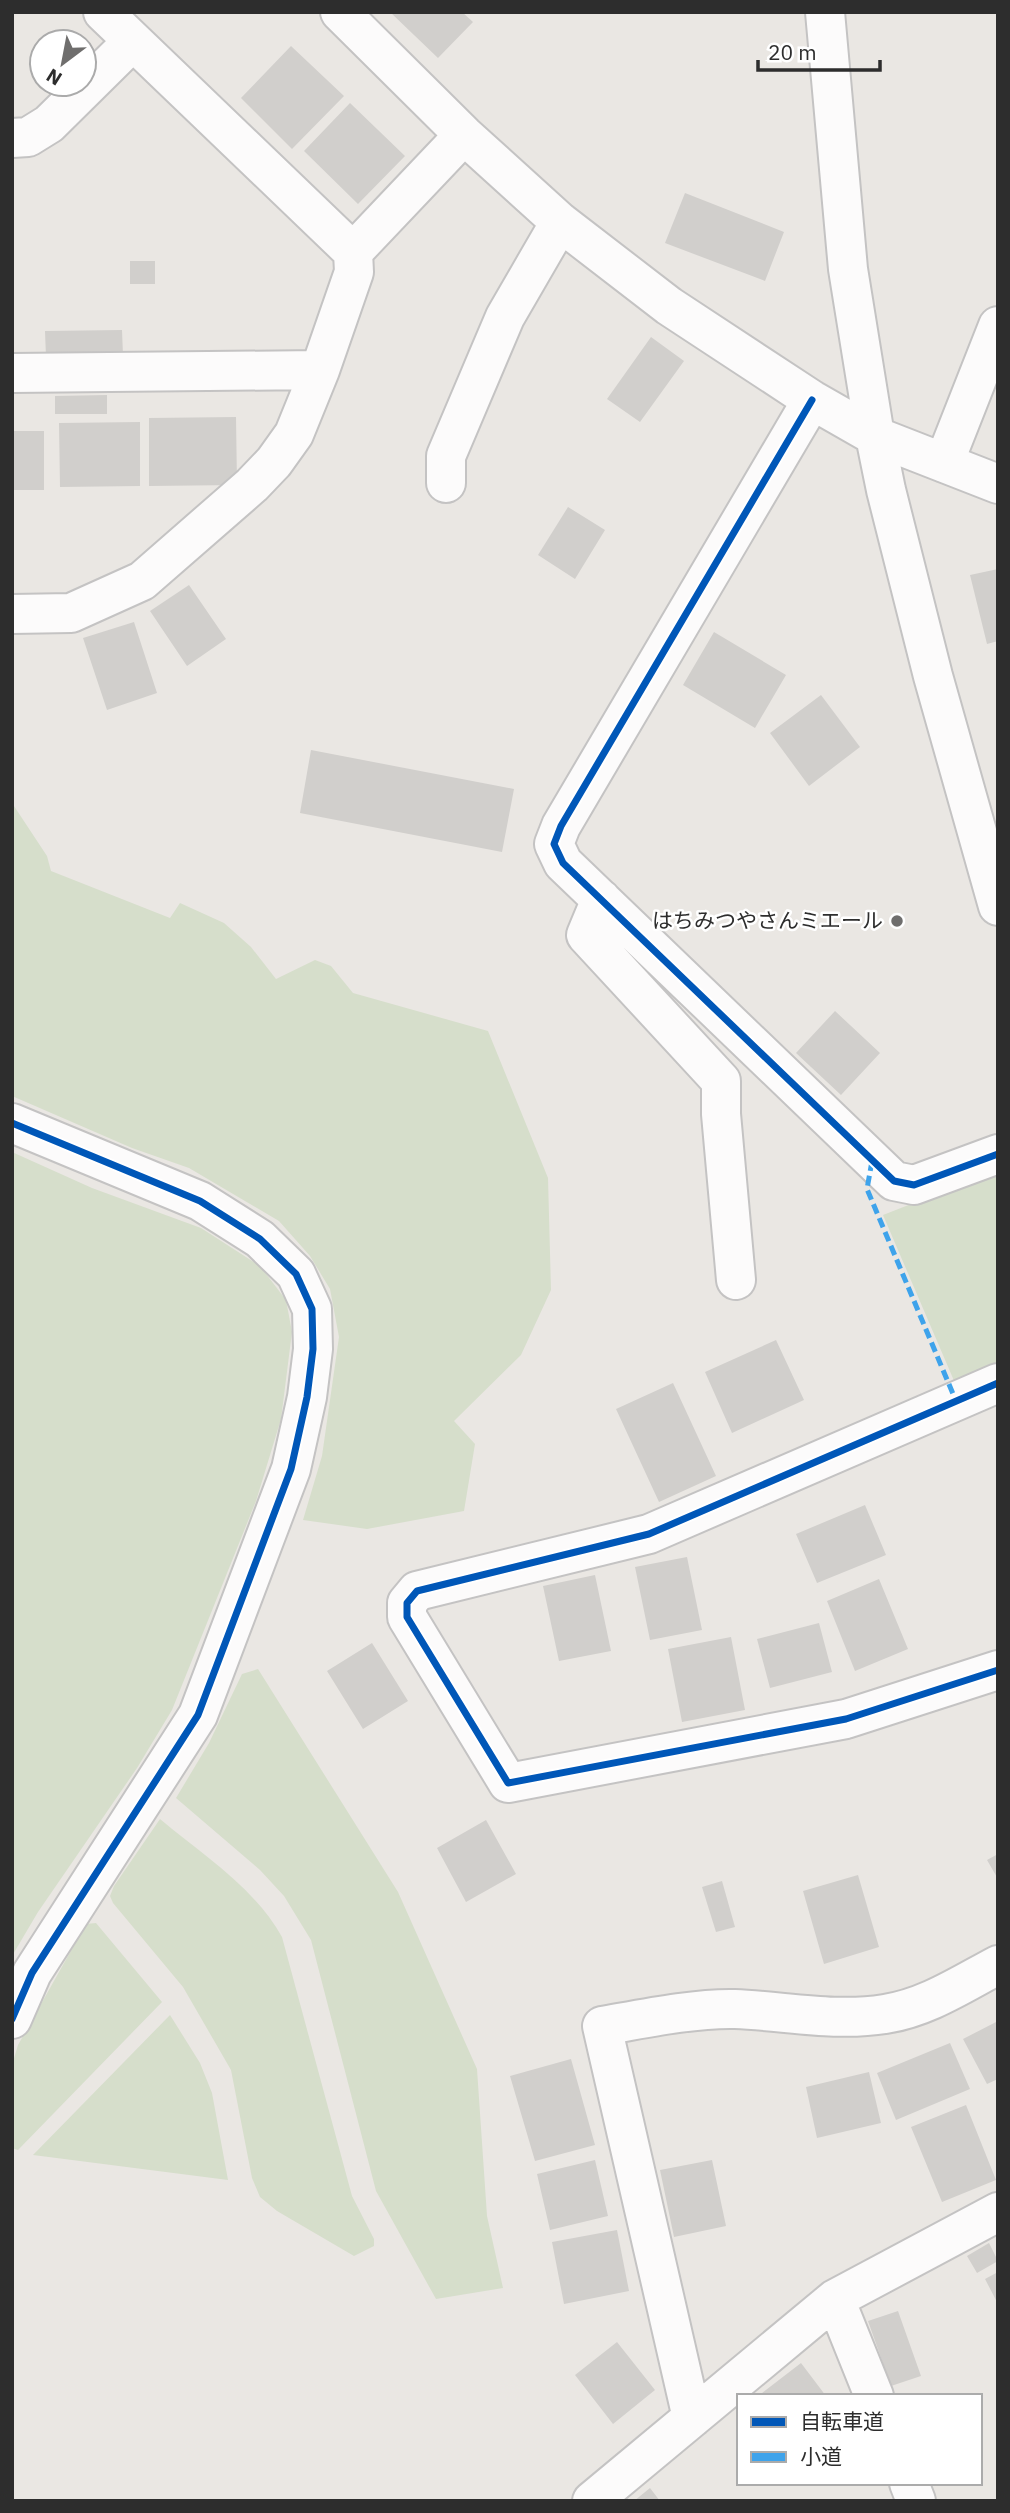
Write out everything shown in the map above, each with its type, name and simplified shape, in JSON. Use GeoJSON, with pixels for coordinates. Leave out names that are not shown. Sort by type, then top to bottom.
{"type":"FeatureCollection","features":[{"type":"Feature","properties":{"kind":"street"},"geometry":{"type":"LineString","coordinates":[[12,614],[71,614],[142,581],[252,485],[274,462],[294,434],[320,370],[354,272],[353,252],[103,12]]}},
{"type":"Feature","properties":{"kind":"street"},"geometry":{"type":"LineString","coordinates":[[340,12],[464,135],[560,222],[669,306],[812,400],[875,436],[998,484]]}},
{"type":"Feature","properties":{"kind":"street"},"geometry":{"type":"LineString","coordinates":[[825,12],[848,269],[875,436],[933,676],[998,906]]}},
{"type":"Feature","properties":{"kind":"street"},"geometry":{"type":"LineString","coordinates":[[12,138],[28,137],[49,124],[133,41]]}},
{"type":"Feature","properties":{"kind":"street"},"geometry":{"type":"LineString","coordinates":[[353,252],[464,135]]}},
{"type":"Feature","properties":{"kind":"street"},"geometry":{"type":"LineString","coordinates":[[446,482],[446,456],[505,317],[560,222]]}},
{"type":"Feature","properties":{"kind":"street"},"geometry":{"type":"LineString","coordinates":[[944,463],[987,391],[998,326]]}},
{"type":"Feature","properties":{"kind":"street"},"geometry":{"type":"LineString","coordinates":[[12,373],[320,370]]}},
{"type":"Feature","properties":{"kind":"street"},"geometry":{"type":"LineString","coordinates":[[812,400],[561,826],[554,844],[564,863],[894,1181],[914,1185],[998,1154]]}},
{"type":"Feature","properties":{"kind":"street"},"geometry":{"type":"LineString","coordinates":[[601,899],[586,936],[721,1081],[721,1114],[736,1280]]}},
{"type":"Feature","properties":{"kind":"street"},"geometry":{"type":"LineString","coordinates":[[12,1123],[200,1201],[260,1239],[296,1274],[312,1309],[313,1349],[307,1396],[291,1469],[198,1715],[32,1973],[12,2019]]}},
{"type":"Feature","properties":{"kind":"street"},"geometry":{"type":"LineString","coordinates":[[998,1383],[649,1534],[416,1591],[407,1603],[407,1617],[508,1783],[846,1719],[998,1670]]}},
{"type":"Feature","properties":{"kind":"street"},"geometry":{"type":"LineString","coordinates":[[692,2418],[602,2026],[662,2016],[734,2009],[842,2017],[886,2014],[930,2001],[998,1965]]}},
{"type":"Feature","properties":{"kind":"street"},"geometry":{"type":"LineString","coordinates":[[592,2501],[835,2299],[998,2212]]}},
{"type":"Feature","properties":{"kind":"street"},"geometry":{"type":"LineString","coordinates":[[835,2299],[873,2394]]}},
{"type":"Feature","properties":{"kind":"green space"},"geometry":{"type":"Polygon","coordinates":[[[12,803],[47,856],[51,871],[170,918],[180,903],[224,923],[251,947],[276,979],[315,960],[331,966],[353,993],[488,1031],[548,1178],[551,1290],[521,1355],[454,1421],[475,1444],[464,1511],[367,1529],[303,1520],[322,1456],[339,1337],[330,1289],[310,1256],[279,1221],[189,1168],[132,1148],[12,1096],[12,803]]]}},
{"type":"Feature","properties":{"kind":"green space"},"geometry":{"type":"Polygon","coordinates":[[[12,1152],[92,1188],[201,1228],[260,1266],[286,1300],[292,1332],[281,1419],[256,1501],[172,1710],[137,1768],[38,1912],[12,1956],[12,1152]]]}},
{"type":"Feature","properties":{"kind":"green space"},"geometry":{"type":"Polygon","coordinates":[[[998,1170],[998,1364],[955,1383],[883,1215],[998,1170]]]}},
{"type":"Feature","properties":{"kind":"green space"},"geometry":{"type":"Polygon","coordinates":[[[258,1669],[398,1892],[477,2069],[487,2216],[503,2288],[436,2299],[376,2191],[311,1940],[284,1896],[260,1870],[176,1798],[209,1743],[242,1674],[258,1669]]]}},
{"type":"Feature","properties":{"kind":"green space"},"geometry":{"type":"Polygon","coordinates":[[[160,1819],[242,1887],[282,1937],[352,2196],[374,2239],[374,2246],[354,2256],[277,2211],[260,2197],[252,2178],[231,2070],[183,1987],[113,1903],[110,1896],[114,1886],[160,1819]]]}},
{"type":"Feature","properties":{"kind":"green space"},"geometry":{"type":"Polygon","coordinates":[[[96,1923],[162,2002],[18,2150],[12,2148],[12,2065],[18,2045],[86,1924],[96,1923]]]}},
{"type":"Feature","properties":{"kind":"green space"},"geometry":{"type":"Polygon","coordinates":[[[170,2015],[200,2063],[212,2093],[228,2180],[33,2155],[170,2015]]]}},
{"type":"Feature","properties":{"kind":"building"},"geometry":{"type":"Polygon","coordinates":[[[390,12],[462,12],[473,22],[438,58],[390,12]]]}},
{"type":"Feature","properties":{"kind":"building"},"geometry":{"type":"Polygon","coordinates":[[[291,46],[344,96],[292,149],[241,98],[291,46]]]}},
{"type":"Feature","properties":{"kind":"building"},"geometry":{"type":"Polygon","coordinates":[[[350,103],[405,156],[358,204],[304,151],[350,103]]]}},
{"type":"Feature","properties":{"kind":"building"},"geometry":{"type":"Polygon","coordinates":[[[685,193],[784,232],[765,281],[665,243],[685,193]]]}},
{"type":"Feature","properties":{"kind":"building"},"geometry":{"type":"Polygon","coordinates":[[[130,261],[155,261],[155,284],[130,284],[130,261]]]}},
{"type":"Feature","properties":{"kind":"building"},"geometry":{"type":"Polygon","coordinates":[[[122,330],[123,356],[46,357],[45,331],[122,330]]]}},
{"type":"Feature","properties":{"kind":"building"},"geometry":{"type":"Polygon","coordinates":[[[651,337],[684,361],[640,422],[607,399],[651,337]]]}},
{"type":"Feature","properties":{"kind":"building"},"geometry":{"type":"Polygon","coordinates":[[[107,395],[107,414],[55,414],[55,396],[107,395]]]}},
{"type":"Feature","properties":{"kind":"building"},"geometry":{"type":"Polygon","coordinates":[[[236,417],[237,485],[149,486],[149,418],[236,417]]]}},
{"type":"Feature","properties":{"kind":"building"},"geometry":{"type":"Polygon","coordinates":[[[140,422],[140,486],[60,487],[59,423],[140,422]]]}},
{"type":"Feature","properties":{"kind":"building"},"geometry":{"type":"Polygon","coordinates":[[[12,431],[44,431],[44,490],[12,490],[12,431]]]}},
{"type":"Feature","properties":{"kind":"building"},"geometry":{"type":"Polygon","coordinates":[[[568,507],[605,530],[575,579],[538,555],[568,507]]]}},
{"type":"Feature","properties":{"kind":"building"},"geometry":{"type":"Polygon","coordinates":[[[998,569],[998,641],[987,644],[970,575],[998,569]]]}},
{"type":"Feature","properties":{"kind":"building"},"geometry":{"type":"Polygon","coordinates":[[[189,585],[226,639],[187,666],[150,611],[189,585]]]}},
{"type":"Feature","properties":{"kind":"building"},"geometry":{"type":"Polygon","coordinates":[[[134,622],[157,693],[107,710],[83,638],[134,622]]]}},
{"type":"Feature","properties":{"kind":"building"},"geometry":{"type":"Polygon","coordinates":[[[714,632],[786,675],[755,728],[683,685],[714,632]]]}},
{"type":"Feature","properties":{"kind":"building"},"geometry":{"type":"Polygon","coordinates":[[[821,695],[860,747],[809,786],[770,733],[821,695]]]}},
{"type":"Feature","properties":{"kind":"building"},"geometry":{"type":"Polygon","coordinates":[[[311,750],[514,789],[502,852],[300,813],[311,750]]]}},
{"type":"Feature","properties":{"kind":"building"},"geometry":{"type":"Polygon","coordinates":[[[835,1011],[880,1053],[841,1095],[796,1053],[835,1011]]]}},
{"type":"Feature","properties":{"kind":"building"},"geometry":{"type":"Polygon","coordinates":[[[776,1340],[804,1400],[732,1433],[705,1372],[776,1340]]]}},
{"type":"Feature","properties":{"kind":"building"},"geometry":{"type":"Polygon","coordinates":[[[673,1383],[716,1476],[659,1502],[616,1409],[673,1383]]]}},
{"type":"Feature","properties":{"kind":"building"},"geometry":{"type":"Polygon","coordinates":[[[865,1505],[886,1555],[817,1583],[796,1534],[865,1505]]]}},
{"type":"Feature","properties":{"kind":"building"},"geometry":{"type":"Polygon","coordinates":[[[687,1557],[702,1630],[650,1640],[635,1567],[687,1557]]]}},
{"type":"Feature","properties":{"kind":"building"},"geometry":{"type":"Polygon","coordinates":[[[595,1575],[611,1651],[559,1661],[543,1586],[595,1575]]]}},
{"type":"Feature","properties":{"kind":"building"},"geometry":{"type":"Polygon","coordinates":[[[879,1579],[908,1649],[855,1671],[827,1601],[879,1579]]]}},
{"type":"Feature","properties":{"kind":"building"},"geometry":{"type":"Polygon","coordinates":[[[819,1623],[832,1672],[770,1688],[757,1639],[819,1623]]]}},
{"type":"Feature","properties":{"kind":"building"},"geometry":{"type":"Polygon","coordinates":[[[731,1637],[745,1710],[682,1722],[668,1649],[731,1637]]]}},
{"type":"Feature","properties":{"kind":"building"},"geometry":{"type":"Polygon","coordinates":[[[372,1643],[408,1701],[363,1729],[327,1671],[372,1643]]]}},
{"type":"Feature","properties":{"kind":"building"},"geometry":{"type":"Polygon","coordinates":[[[486,1820],[516,1874],[466,1902],[437,1848],[486,1820]]]}},
{"type":"Feature","properties":{"kind":"building"},"geometry":{"type":"Polygon","coordinates":[[[998,1854],[998,1879],[987,1860],[998,1854]]]}},
{"type":"Feature","properties":{"kind":"building"},"geometry":{"type":"Polygon","coordinates":[[[858,1875],[879,1947],[824,1964],[803,1891],[858,1875]]]}},
{"type":"Feature","properties":{"kind":"building"},"geometry":{"type":"Polygon","coordinates":[[[722,1881],[735,1927],[716,1932],[702,1887],[722,1881]]]}},
{"type":"Feature","properties":{"kind":"building"},"geometry":{"type":"Polygon","coordinates":[[[998,2021],[998,2079],[987,2084],[963,2039],[998,2021]]]}},
{"type":"Feature","properties":{"kind":"building"},"geometry":{"type":"Polygon","coordinates":[[[950,2043],[970,2089],[896,2120],[877,2073],[950,2043]]]}},
{"type":"Feature","properties":{"kind":"building"},"geometry":{"type":"Polygon","coordinates":[[[571,2059],[595,2145],[535,2161],[510,2076],[571,2059]]]}},
{"type":"Feature","properties":{"kind":"building"},"geometry":{"type":"Polygon","coordinates":[[[869,2072],[881,2123],[817,2138],[806,2087],[869,2072]]]}},
{"type":"Feature","properties":{"kind":"building"},"geometry":{"type":"Polygon","coordinates":[[[966,2105],[996,2180],[942,2202],[911,2127],[966,2105]]]}},
{"type":"Feature","properties":{"kind":"building"},"geometry":{"type":"Polygon","coordinates":[[[595,2160],[608,2216],[550,2230],[537,2174],[595,2160]]]}},
{"type":"Feature","properties":{"kind":"building"},"geometry":{"type":"Polygon","coordinates":[[[712,2160],[726,2226],[674,2237],[660,2170],[712,2160]]]}},
{"type":"Feature","properties":{"kind":"building"},"geometry":{"type":"Polygon","coordinates":[[[617,2230],[629,2291],[564,2304],[552,2242],[617,2230]]]}},
{"type":"Feature","properties":{"kind":"building"},"geometry":{"type":"Polygon","coordinates":[[[989,2243],[998,2261],[977,2273],[967,2256],[989,2243]]]}},
{"type":"Feature","properties":{"kind":"building"},"geometry":{"type":"Polygon","coordinates":[[[998,2272],[998,2304],[985,2279],[998,2272]]]}},
{"type":"Feature","properties":{"kind":"building"},"geometry":{"type":"Polygon","coordinates":[[[898,2311],[921,2376],[891,2386],[868,2321],[898,2311]]]}},
{"type":"Feature","properties":{"kind":"building"},"geometry":{"type":"Polygon","coordinates":[[[617,2342],[655,2390],[613,2424],[575,2375],[617,2342]]]}},
{"type":"Feature","properties":{"kind":"building"},"geometry":{"type":"Polygon","coordinates":[[[801,2363],[824,2394],[761,2394],[801,2363]]]}},
{"type":"Feature","properties":{"kind":"building"},"geometry":{"type":"Polygon","coordinates":[[[650,2488],[660,2501],[634,2501],[650,2488]]]}},
{"type":"Feature","properties":{"kind":"marked path"},"geometry":{"type":"LineString","coordinates":[[872,1161],[867,1189],[956,1401]]}},
{"type":"Feature","properties":{"kind":"cycle path"},"geometry":{"type":"LineString","coordinates":[[812,400],[561,826],[554,844],[563,863],[894,1181],[914,1185],[998,1154]]}},
{"type":"Feature","properties":{"kind":"cycle path"},"geometry":{"type":"LineString","coordinates":[[12,1123],[200,1201],[260,1239],[296,1274],[312,1309],[313,1349],[307,1397],[291,1469],[198,1715],[32,1973],[12,2019]]}},
{"type":"Feature","properties":{"kind":"cycle path"},"geometry":{"type":"LineString","coordinates":[[998,1383],[649,1534],[417,1591],[407,1603],[407,1617],[508,1783],[846,1719],[998,1670]]}},
{"type":"Feature","properties":{"kind":"place","name":"はちみつやさんミエール"},"geometry":{"type":"Point","coordinates":[897,921]}}]}
